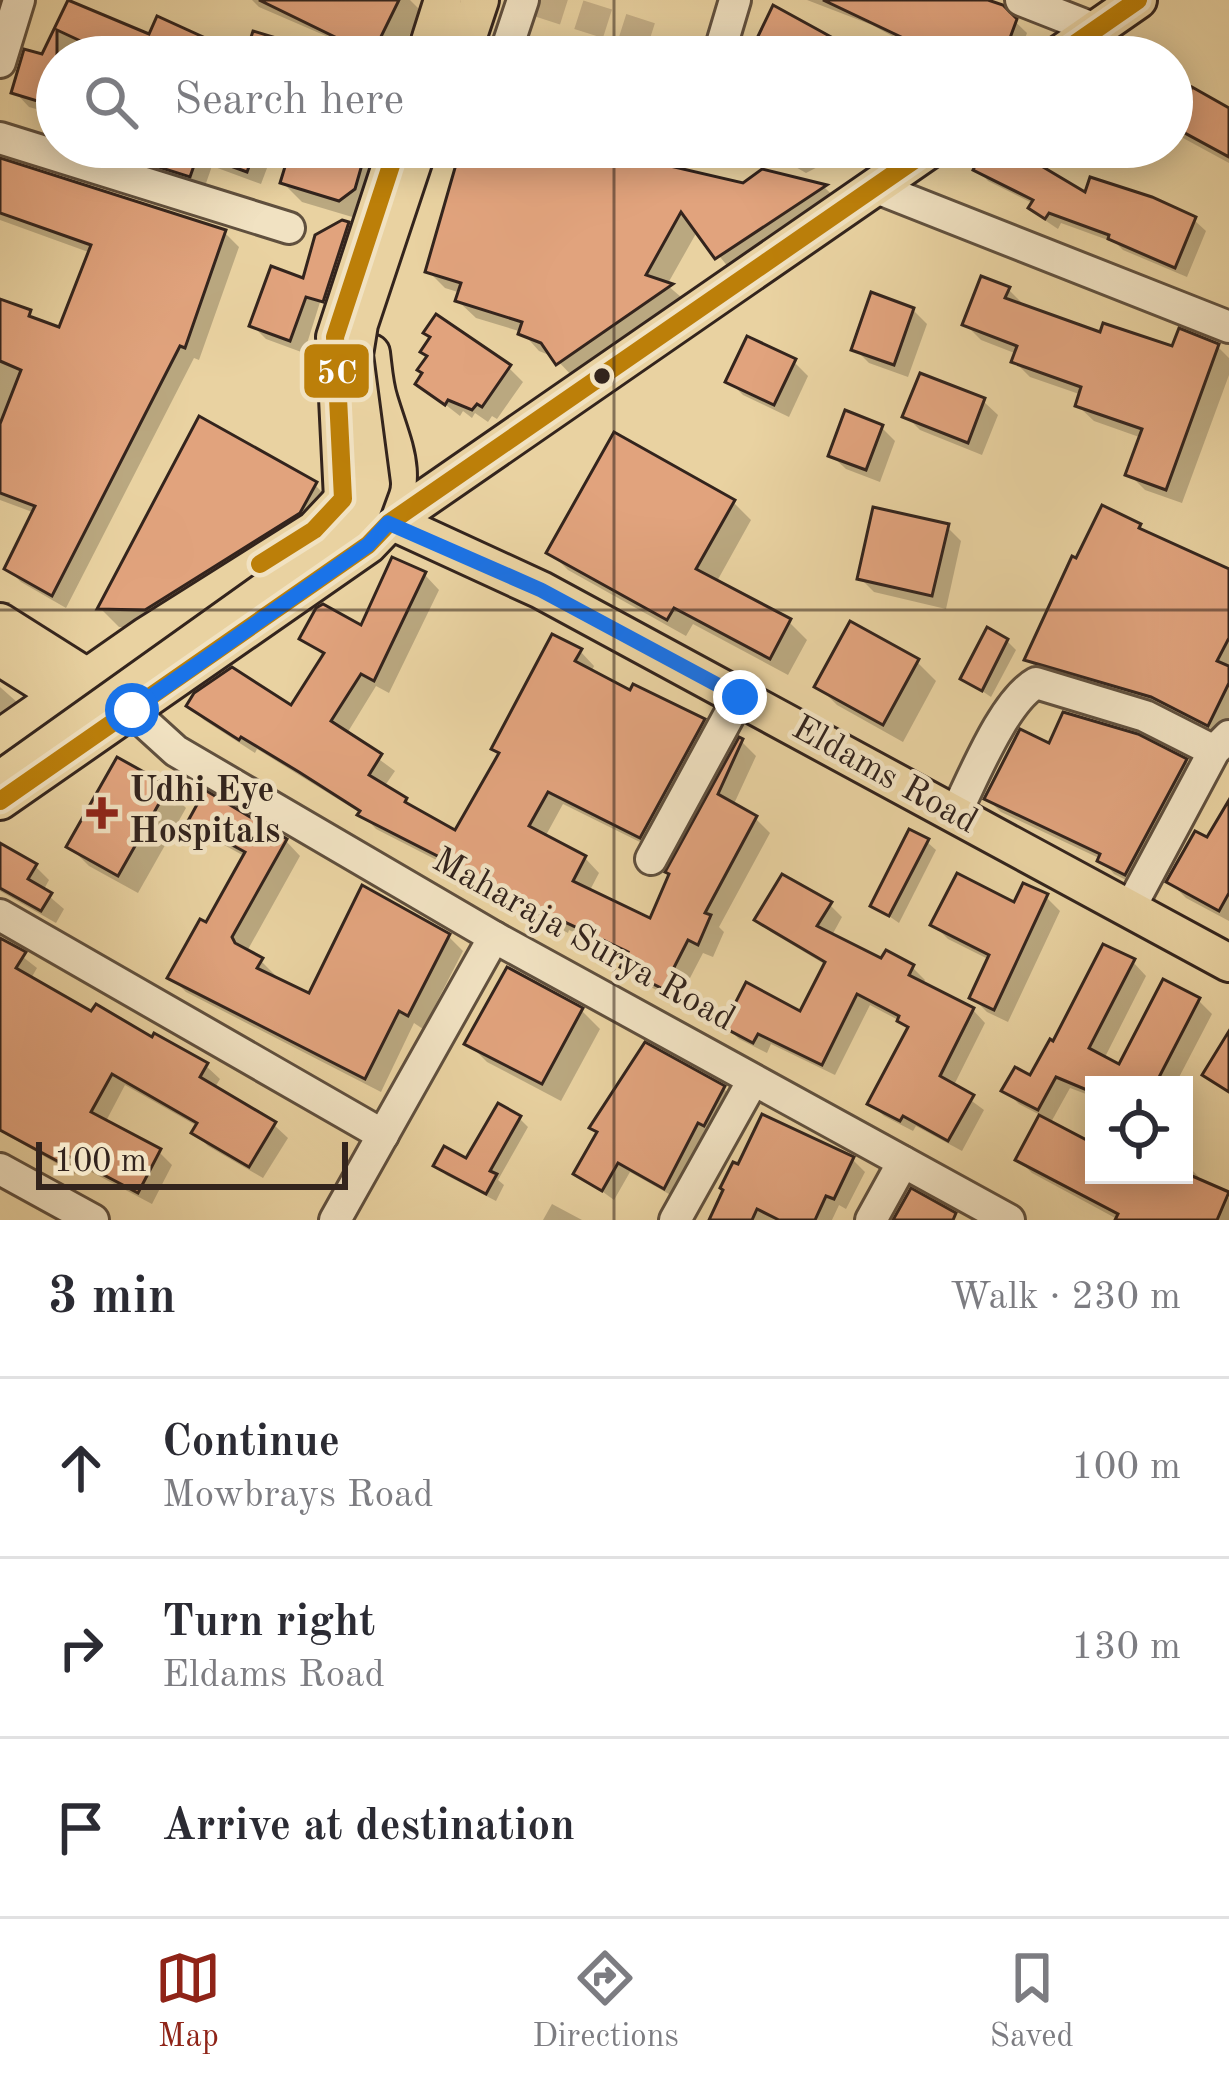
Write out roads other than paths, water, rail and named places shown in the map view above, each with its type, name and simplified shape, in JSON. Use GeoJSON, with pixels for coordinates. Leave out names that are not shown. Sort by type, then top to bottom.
{"type":"FeatureCollection","features":[{"type":"Feature","properties":{"kind":"main road"},"geometry":{"type":"LineString","coordinates":[[432,36],[443,0]]}},
{"type":"Feature","properties":{"kind":"main road"},"geometry":{"type":"LineString","coordinates":[[454,36],[466,0]]}},
{"type":"Feature","properties":{"kind":"main road"},"geometry":{"type":"LineString","coordinates":[[468,36],[480,0]]}},
{"type":"Feature","properties":{"kind":"main road"},"geometry":{"type":"LineString","coordinates":[[1086,36],[1138,0]]}},
{"type":"Feature","properties":{"kind":"main road"},"geometry":{"type":"LineString","coordinates":[[0,738],[314,530],[343,499],[335,337],[390,168]]}},
{"type":"Feature","properties":{"kind":"main road"},"geometry":{"type":"LineString","coordinates":[[0,780],[339,538],[359,518],[371,484],[358,398],[357,340],[411,168]]}},
{"type":"Feature","properties":{"kind":"main road"},"geometry":{"type":"LineString","coordinates":[[388,523],[400,485],[400,464],[376,396],[371,347],[382,291],[423,168]]}},
{"type":"Feature","properties":{"kind":"main road"},"geometry":{"type":"LineString","coordinates":[[0,801],[368,545],[388,523],[904,168]]}},
{"type":"Feature","properties":{"kind":"main road","name":"Eldams Road"},"geometry":{"type":"LineString","coordinates":[[343,499],[541,590],[1129,910],[1224,950]]}},
{"type":"Feature","properties":{"kind":"main road"},"geometry":{"type":"LineString","coordinates":[[0,619],[53,639],[104,647],[146,637]]}},
{"type":"Feature","properties":{"kind":"main road"},"geometry":{"type":"LineString","coordinates":[[0,619],[119,719]]}},
{"type":"Feature","properties":{"kind":"main road"},"geometry":{"type":"LineString","coordinates":[[0,657],[76,685]]}},
{"type":"Feature","properties":{"kind":"main road"},"geometry":{"type":"LineString","coordinates":[[0,657],[25,694],[32,717]]}},
{"type":"Feature","properties":{"kind":"street"},"geometry":{"type":"LineString","coordinates":[[0,62],[19,0]]}},
{"type":"Feature","properties":{"kind":"street"},"geometry":{"type":"LineString","coordinates":[[511,36],[523,0]]}},
{"type":"Feature","properties":{"kind":"street"},"geometry":{"type":"LineString","coordinates":[[724,36],[735,0]]}},
{"type":"Feature","properties":{"kind":"street"},"geometry":{"type":"LineString","coordinates":[[1022,0],[1095,29]]}},
{"type":"Feature","properties":{"kind":"street"},"geometry":{"type":"LineString","coordinates":[[0,138],[36,149]]}},
{"type":"Feature","properties":{"kind":"street"},"geometry":{"type":"LineString","coordinates":[[96,168],[289,228]]}},
{"type":"Feature","properties":{"kind":"street"},"geometry":{"type":"LineString","coordinates":[[877,188],[1229,327]]}},
{"type":"Feature","properties":{"kind":"street"},"geometry":{"type":"LineString","coordinates":[[955,814],[1010,711],[1036,682],[1222,744],[1129,910]]}},
{"type":"Feature","properties":{"kind":"street"},"geometry":{"type":"LineString","coordinates":[[651,859],[740,697]]}},
{"type":"Feature","properties":{"kind":"street","name":"Maharaja Surya Road"},"geometry":{"type":"LineString","coordinates":[[119,719],[494,938],[1009,1220]]}},
{"type":"Feature","properties":{"kind":"street"},"geometry":{"type":"LineString","coordinates":[[0,915],[383,1135]]}},
{"type":"Feature","properties":{"kind":"street"},"geometry":{"type":"LineString","coordinates":[[335,1220],[494,938]]}},
{"type":"Feature","properties":{"kind":"street"},"geometry":{"type":"LineString","coordinates":[[675,1220],[752,1082]]}},
{"type":"Feature","properties":{"kind":"street"},"geometry":{"type":"LineString","coordinates":[[871,1220],[903,1162]]}},
{"type":"Feature","properties":{"kind":"street"},"geometry":{"type":"LineString","coordinates":[[0,1169],[93,1220]]}},
{"type":"Feature","properties":{"kind":"tunnel"},"geometry":{"type":"LineString","coordinates":[[536,1],[646,36]]}},
{"type":"Feature","properties":{"kind":"place","name":"Udhi Eye Hospitals"},"geometry":{"type":"Point","coordinates":[102,813]}}]}
